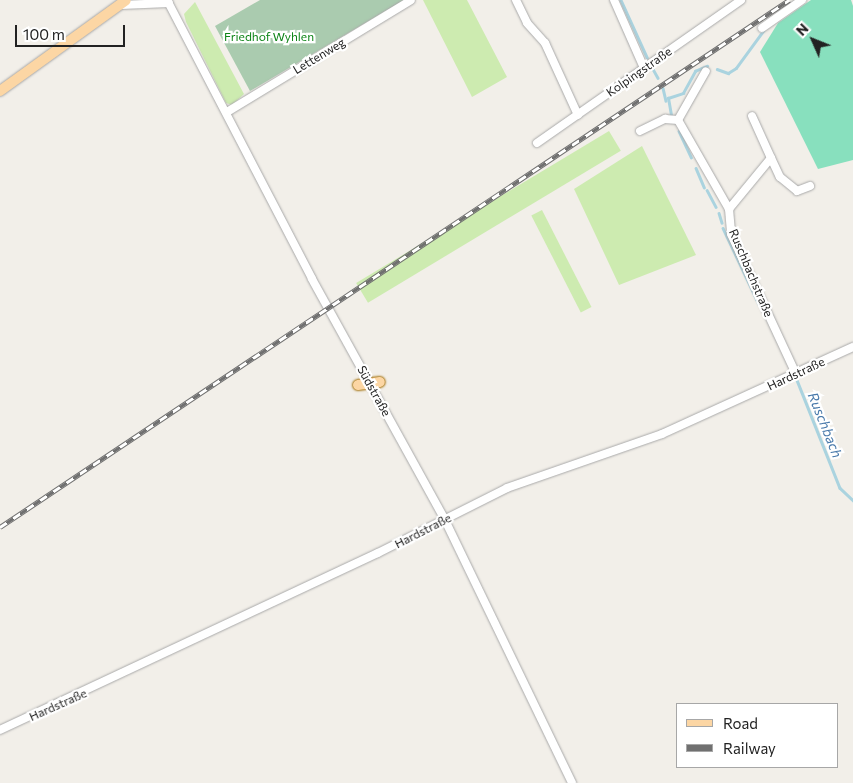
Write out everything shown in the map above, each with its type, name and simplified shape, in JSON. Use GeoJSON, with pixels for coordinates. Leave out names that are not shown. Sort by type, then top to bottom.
{"type":"FeatureCollection","features":[{"type":"Feature","properties":{"kind":"main road"},"geometry":{"type":"LineString","coordinates":[[0,91],[123,2]]}},
{"type":"Feature","properties":{"kind":"main road"},"geometry":{"type":"LineString","coordinates":[[358,385],[380,382]]}},
{"type":"Feature","properties":{"kind":"street","name":"Lettenweg"},"geometry":{"type":"LineString","coordinates":[[227,112],[411,0]]}},
{"type":"Feature","properties":{"kind":"street"},"geometry":{"type":"LineString","coordinates":[[516,0],[527,23],[544,43],[578,115]]}},
{"type":"Feature","properties":{"kind":"street"},"geometry":{"type":"LineString","coordinates":[[614,0],[644,68]]}},
{"type":"Feature","properties":{"kind":"street","name":"Kolpingstraße"},"geometry":{"type":"LineString","coordinates":[[537,143],[741,0]]}},
{"type":"Feature","properties":{"kind":"street"},"geometry":{"type":"LineString","coordinates":[[762,28],[802,0]]}},
{"type":"Feature","properties":{"kind":"street","name":"Südstraße"},"geometry":{"type":"LineString","coordinates":[[123,2],[168,2],[227,112],[312,279],[445,520],[572,783]]}},
{"type":"Feature","properties":{"kind":"street"},"geometry":{"type":"LineString","coordinates":[[640,131],[665,119],[678,120],[706,71]]}},
{"type":"Feature","properties":{"kind":"street"},"geometry":{"type":"LineString","coordinates":[[752,116],[780,177],[797,191],[810,186]]}},
{"type":"Feature","properties":{"kind":"street","name":"Ruschbachstraße"},"geometry":{"type":"LineString","coordinates":[[678,120],[729,209],[731,234],[796,374]]}},
{"type":"Feature","properties":{"kind":"street"},"geometry":{"type":"LineString","coordinates":[[729,209],[771,158]]}},
{"type":"Feature","properties":{"kind":"street","name":"Hardstraße"},"geometry":{"type":"LineString","coordinates":[[0,730],[537,475],[662,434],[853,348]]}},
{"type":"Feature","properties":{"kind":"green space","name":"Friedhof Wyhlen"},"geometry":{"type":"Polygon","coordinates":[[[260,0],[404,0],[250,91],[215,26],[260,0]]]}},
{"type":"Feature","properties":{"kind":"green space"},"geometry":{"type":"Polygon","coordinates":[[[423,0],[467,0],[507,77],[472,97],[423,0]]]}},
{"type":"Feature","properties":{"kind":"green space"},"geometry":{"type":"Polygon","coordinates":[[[811,0],[851,0],[853,6],[853,160],[818,169],[760,52],[778,23],[811,0]]]}},
{"type":"Feature","properties":{"kind":"green space"},"geometry":{"type":"Polygon","coordinates":[[[195,2],[244,94],[232,105],[226,103],[186,22],[184,14],[195,2]]]}},
{"type":"Feature","properties":{"kind":"green space"},"geometry":{"type":"Polygon","coordinates":[[[609,131],[621,151],[368,303],[356,283],[609,131]]]}},
{"type":"Feature","properties":{"kind":"green space"},"geometry":{"type":"Polygon","coordinates":[[[642,146],[696,255],[619,285],[574,189],[642,146]]]}},
{"type":"Feature","properties":{"kind":"green space"},"geometry":{"type":"Polygon","coordinates":[[[542,210],[591,307],[581,313],[531,215],[542,210]]]}},
{"type":"Feature","properties":{"kind":"waterway"},"geometry":{"type":"LineString","coordinates":[[621,0],[647,57]]}},
{"type":"Feature","properties":{"kind":"waterway"},"geometry":{"type":"LineString","coordinates":[[717,69],[728,73],[736,68],[763,31]]}},
{"type":"Feature","properties":{"kind":"waterway"},"geometry":{"type":"LineString","coordinates":[[671,115],[668,98],[683,93],[695,71],[707,66]]}},
{"type":"Feature","properties":{"kind":"waterway"},"geometry":{"type":"LineString","coordinates":[[653,69],[658,78]]}},
{"type":"Feature","properties":{"kind":"waterway"},"geometry":{"type":"LineString","coordinates":[[663,88],[666,101]]}},
{"type":"Feature","properties":{"kind":"waterway"},"geometry":{"type":"LineString","coordinates":[[679,131],[691,157]]}},
{"type":"Feature","properties":{"kind":"waterway"},"geometry":{"type":"LineString","coordinates":[[696,168],[704,187]]}},
{"type":"Feature","properties":{"kind":"waterway"},"geometry":{"type":"LineString","coordinates":[[707,190],[716,207]]}},
{"type":"Feature","properties":{"kind":"waterway"},"geometry":{"type":"LineString","coordinates":[[719,213],[722,223]]}},
{"type":"Feature","properties":{"kind":"waterway","name":"Ruschbach"},"geometry":{"type":"LineString","coordinates":[[723,228],[759,304]]}},
{"type":"Feature","properties":{"kind":"waterway","name":"Ruschbach"},"geometry":{"type":"LineString","coordinates":[[797,380],[840,488],[853,500]]}},
{"type":"Feature","properties":{"kind":"railway"},"geometry":{"type":"LineString","coordinates":[[0,527],[789,0]]}}]}
